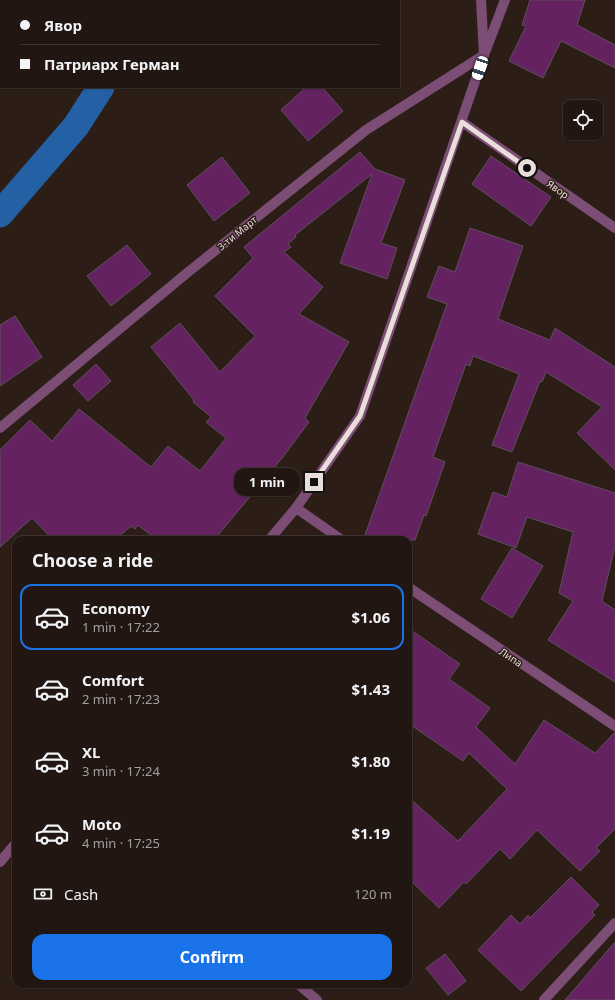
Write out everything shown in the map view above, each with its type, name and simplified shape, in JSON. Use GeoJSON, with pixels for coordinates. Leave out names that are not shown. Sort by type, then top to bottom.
{"type":"FeatureCollection","features":[{"type":"Feature","properties":{"kind":"street"},"geometry":{"type":"LineString","coordinates":[[480,0],[484,55]]}},
{"type":"Feature","properties":{"kind":"street"},"geometry":{"type":"LineString","coordinates":[[272,536],[296,508],[360,416],[484,55],[505,0]]}},
{"type":"Feature","properties":{"kind":"street","name":"3-ти Март"},"geometry":{"type":"LineString","coordinates":[[0,428],[194,268],[366,130],[484,55]]}},
{"type":"Feature","properties":{"kind":"street","name":"Явор"},"geometry":{"type":"LineString","coordinates":[[462,122],[615,228]]}},
{"type":"Feature","properties":{"kind":"street"},"geometry":{"type":"LineString","coordinates":[[296,508],[336,536]]}},
{"type":"Feature","properties":{"kind":"street","name":"Липа"},"geometry":{"type":"LineString","coordinates":[[412,590],[615,726]]}},
{"type":"Feature","properties":{"kind":"street"},"geometry":{"type":"LineString","coordinates":[[0,862],[12,848]]}},
{"type":"Feature","properties":{"kind":"street"},"geometry":{"type":"LineString","coordinates":[[544,1000],[615,923]]}},
{"type":"Feature","properties":{"kind":"street"},"geometry":{"type":"LineString","coordinates":[[303,988],[317,1000]]}},
{"type":"Feature","properties":{"kind":"building"},"geometry":{"type":"Polygon","coordinates":[[[530,0],[585,0],[577,25],[615,45],[615,68],[561,41],[543,78],[509,61],[526,26],[522,25],[530,0]]]}},
{"type":"Feature","properties":{"kind":"building"},"geometry":{"type":"Polygon","coordinates":[[[305,88],[323,88],[343,111],[308,141],[281,110],[305,88]]]}},
{"type":"Feature","properties":{"kind":"building"},"geometry":{"type":"Polygon","coordinates":[[[360,152],[375,169],[405,180],[381,243],[397,248],[387,279],[340,263],[372,174],[295,235],[296,237],[288,244],[291,247],[284,252],[323,287],[299,314],[349,342],[305,418],[309,422],[283,457],[217,536],[152,536],[138,525],[135,529],[131,526],[120,536],[49,536],[32,518],[0,547],[0,450],[30,420],[52,441],[79,409],[151,467],[168,446],[200,471],[226,438],[206,422],[211,417],[193,402],[194,400],[151,347],[180,323],[220,372],[255,336],[215,296],[253,258],[244,247],[360,152]]]}},
{"type":"Feature","properties":{"kind":"building"},"geometry":{"type":"Polygon","coordinates":[[[491,156],[551,197],[531,226],[472,184],[491,156]]]}},
{"type":"Feature","properties":{"kind":"building"},"geometry":{"type":"Polygon","coordinates":[[[222,157],[250,193],[214,221],[187,185],[222,157]]]}},
{"type":"Feature","properties":{"kind":"building"},"geometry":{"type":"Polygon","coordinates":[[[470,228],[523,246],[498,319],[550,340],[555,328],[615,367],[615,470],[577,433],[602,407],[546,372],[542,382],[540,381],[512,452],[492,445],[519,374],[473,356],[470,366],[466,364],[433,457],[445,462],[426,516],[424,515],[415,540],[412,540],[412,536],[368,536],[365,535],[447,304],[427,297],[439,266],[455,272],[470,228]]]}},
{"type":"Feature","properties":{"kind":"building"},"geometry":{"type":"Polygon","coordinates":[[[127,245],[151,274],[111,306],[87,276],[127,245]]]}},
{"type":"Feature","properties":{"kind":"building"},"geometry":{"type":"Polygon","coordinates":[[[15,316],[42,357],[0,386],[0,325],[15,316]]]}},
{"type":"Feature","properties":{"kind":"building"},"geometry":{"type":"Polygon","coordinates":[[[96,364],[111,381],[88,401],[73,385],[96,364]]]}},
{"type":"Feature","properties":{"kind":"building"},"geometry":{"type":"Polygon","coordinates":[[[518,462],[615,493],[615,546],[602,601],[615,610],[615,682],[548,640],[573,601],[559,593],[573,532],[527,517],[516,548],[478,534],[493,492],[507,497],[518,462]]]}},
{"type":"Feature","properties":{"kind":"building"},"geometry":{"type":"Polygon","coordinates":[[[512,548],[543,566],[512,618],[481,599],[512,548]]]}},
{"type":"Feature","properties":{"kind":"building"},"geometry":{"type":"Polygon","coordinates":[[[412,631],[460,664],[449,679],[490,708],[476,727],[515,764],[544,720],[595,753],[615,732],[615,829],[596,848],[600,851],[580,871],[537,830],[510,859],[500,849],[466,884],[464,882],[439,908],[412,882],[412,801],[458,841],[507,789],[469,753],[463,761],[412,726],[412,631]]]}},
{"type":"Feature","properties":{"kind":"building"},"geometry":{"type":"Polygon","coordinates":[[[571,877],[599,905],[592,912],[595,915],[521,991],[478,950],[511,915],[520,924],[528,915],[530,918],[571,877]]]}},
{"type":"Feature","properties":{"kind":"building"},"geometry":{"type":"Polygon","coordinates":[[[615,942],[615,1000],[565,1000],[615,942]]]}},
{"type":"Feature","properties":{"kind":"building"},"geometry":{"type":"Polygon","coordinates":[[[445,954],[466,981],[448,995],[426,968],[445,954]]]}},
{"type":"Feature","properties":{"kind":"waterway"},"geometry":{"type":"LineString","coordinates":[[0,214],[76,126],[100,88]]}},
{"type":"Feature","properties":{"kind":"route"},"geometry":{"type":"LineString","coordinates":[[314,482],[360,416],[462,122],[527,168]]}}]}
